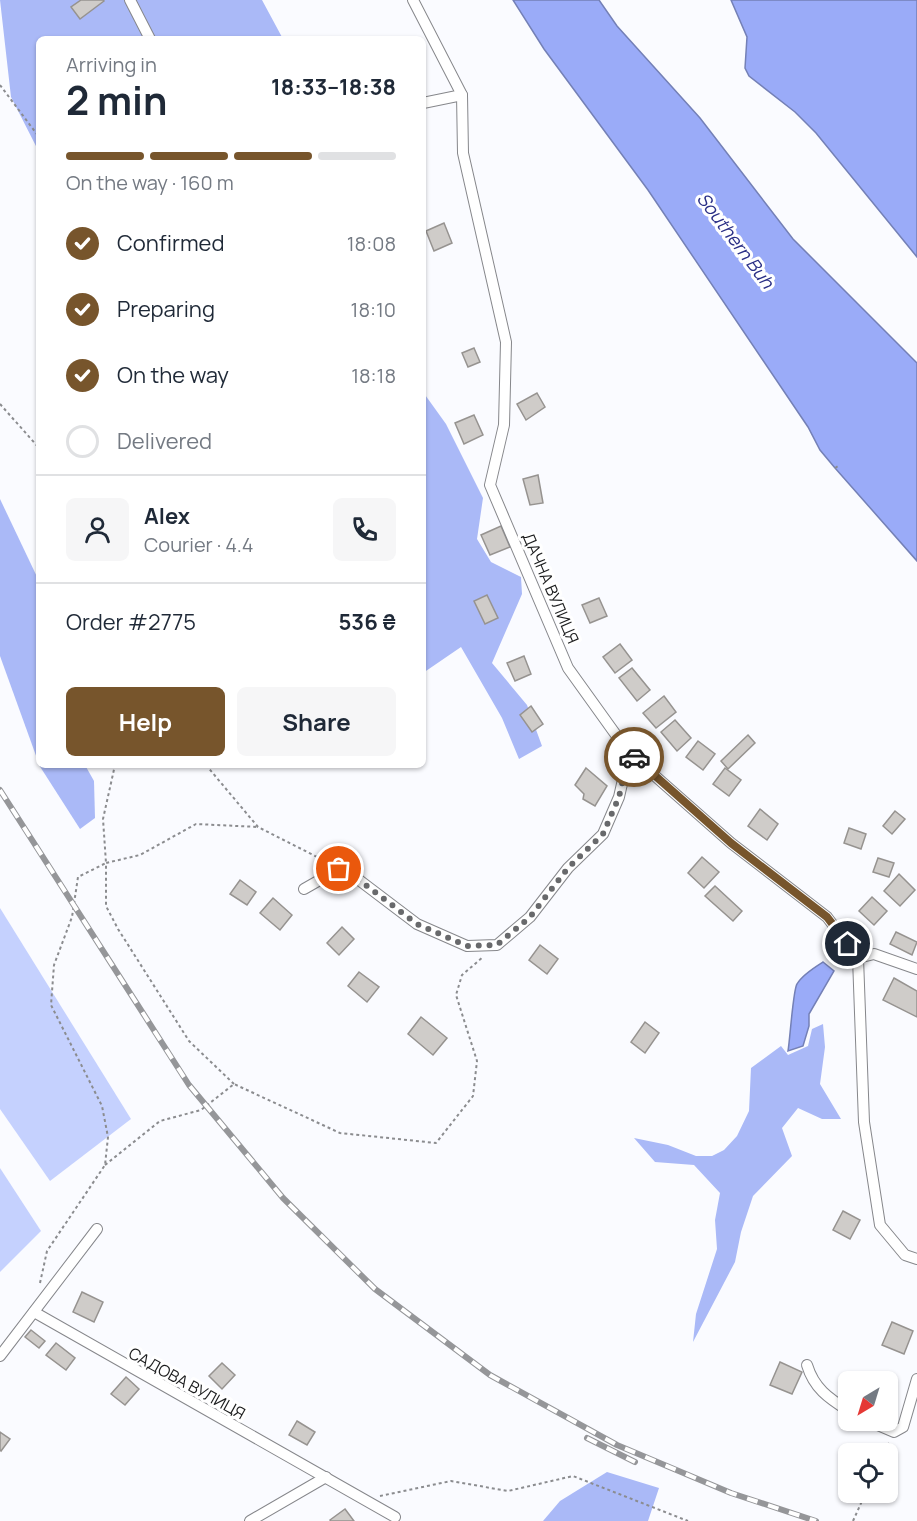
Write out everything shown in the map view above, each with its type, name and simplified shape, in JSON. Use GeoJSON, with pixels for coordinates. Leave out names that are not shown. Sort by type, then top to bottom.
{"type":"FeatureCollection","features":[{"type":"Feature","properties":{"kind":"street"},"geometry":{"type":"LineString","coordinates":[[130,0],[148,36]]}},
{"type":"Feature","properties":{"kind":"street"},"geometry":{"type":"LineString","coordinates":[[413,0],[462,95],[426,102]]}},
{"type":"Feature","properties":{"kind":"street","name":"ДАЧНА ВУЛИЦЯ"},"geometry":{"type":"LineString","coordinates":[[462,95],[464,153],[506,342],[504,425],[490,485],[568,668],[629,753],[731,843],[827,917],[858,958]]}},
{"type":"Feature","properties":{"kind":"street"},"geometry":{"type":"LineString","coordinates":[[304,889],[339,869],[359,880],[417,924],[467,946],[497,945],[530,917],[568,868],[603,834],[619,797],[629,753]]}},
{"type":"Feature","properties":{"kind":"street"},"geometry":{"type":"LineString","coordinates":[[917,969],[874,954],[858,958],[864,1122],[880,1226],[905,1255],[917,1259]]}},
{"type":"Feature","properties":{"kind":"street"},"geometry":{"type":"LineString","coordinates":[[0,1356],[97,1229]]}},
{"type":"Feature","properties":{"kind":"street","name":"САДОВА ВУЛИЦЯ"},"geometry":{"type":"LineString","coordinates":[[34,1312],[395,1517]]}},
{"type":"Feature","properties":{"kind":"street"},"geometry":{"type":"LineString","coordinates":[[807,1365],[812,1381],[828,1398],[838,1404]]}},
{"type":"Feature","properties":{"kind":"street"},"geometry":{"type":"LineString","coordinates":[[898,1430],[903,1427],[917,1379]]}},
{"type":"Feature","properties":{"kind":"street"},"geometry":{"type":"LineString","coordinates":[[250,1521],[326,1478]]}},
{"type":"Feature","properties":{"kind":"path"},"geometry":{"type":"LineString","coordinates":[[0,85],[36,133]]}},
{"type":"Feature","properties":{"kind":"path"},"geometry":{"type":"LineString","coordinates":[[0,404],[36,445]]}},
{"type":"Feature","properties":{"kind":"path"},"geometry":{"type":"LineString","coordinates":[[834,468],[840,465]]}},
{"type":"Feature","properties":{"kind":"path"},"geometry":{"type":"LineString","coordinates":[[114,768],[103,819],[106,906],[118,929],[189,1041],[234,1084],[340,1133],[436,1143],[473,1096],[477,1061],[456,995],[462,975],[497,945]]}},
{"type":"Feature","properties":{"kind":"path"},"geometry":{"type":"LineString","coordinates":[[209,768],[258,827]]}},
{"type":"Feature","properties":{"kind":"path"},"geometry":{"type":"LineString","coordinates":[[105,1165],[108,1137],[102,1106],[51,1005],[54,965],[72,917],[78,877],[106,863],[140,855],[196,824],[258,827],[339,869]]}},
{"type":"Feature","properties":{"kind":"path"},"geometry":{"type":"LineString","coordinates":[[39,1292],[47,1251],[105,1165],[160,1122],[201,1110],[234,1084]]}},
{"type":"Feature","properties":{"kind":"path"},"geometry":{"type":"LineString","coordinates":[[363,1499],[451,1481],[508,1491],[573,1476],[688,1521]]}},
{"type":"Feature","properties":{"kind":"path"},"geometry":{"type":"LineString","coordinates":[[853,1521],[861,1503]]}},
{"type":"Feature","properties":{"kind":"shaded area"},"geometry":{"type":"Polygon","coordinates":[[[0,0],[262,0],[281,36],[36,36],[36,146],[11,97],[0,0]]]}},
{"type":"Feature","properties":{"kind":"shaded area"},"geometry":{"type":"Polygon","coordinates":[[[426,396],[446,424],[483,498],[477,539],[491,562],[521,577],[522,594],[492,663],[527,705],[542,746],[519,759],[502,718],[461,647],[426,671],[426,396]]]}},
{"type":"Feature","properties":{"kind":"shaded area"},"geometry":{"type":"Polygon","coordinates":[[[0,499],[36,575],[36,756],[0,656],[0,499]]]}},
{"type":"Feature","properties":{"kind":"shaded area"},"geometry":{"type":"Polygon","coordinates":[[[41,768],[87,768],[94,781],[95,818],[80,829],[41,768]]]}},
{"type":"Feature","properties":{"kind":"shaded area"},"geometry":{"type":"Polygon","coordinates":[[[0,908],[131,1119],[50,1181],[0,1109],[0,908]]]}},
{"type":"Feature","properties":{"kind":"shaded area"},"geometry":{"type":"Polygon","coordinates":[[[823,1024],[825,1047],[820,1084],[841,1119],[822,1119],[798,1108],[782,1128],[792,1156],[753,1196],[741,1232],[735,1262],[693,1342],[696,1314],[717,1249],[715,1220],[720,1193],[694,1165],[655,1162],[634,1138],[668,1145],[696,1156],[712,1156],[724,1150],[737,1136],[749,1111],[751,1068],[781,1046],[788,1055],[808,1046],[812,1029],[823,1024]]]}},
{"type":"Feature","properties":{"kind":"shaded area"},"geometry":{"type":"Polygon","coordinates":[[[0,1168],[41,1231],[0,1272],[0,1168]]]}},
{"type":"Feature","properties":{"kind":"shaded area"},"geometry":{"type":"Polygon","coordinates":[[[607,1472],[659,1488],[648,1521],[543,1521],[560,1501],[607,1472]]]}},
{"type":"Feature","properties":{"kind":"water","name":"Southern Buh"},"geometry":{"type":"Polygon","coordinates":[[[513,0],[599,0],[617,26],[700,118],[793,239],[917,363],[917,561],[820,450],[808,427],[648,190],[544,49],[513,0]]]}},
{"type":"Feature","properties":{"kind":"water"},"geometry":{"type":"Polygon","coordinates":[[[731,0],[917,0],[917,257],[816,133],[795,112],[749,76],[745,68],[747,37],[731,0]]]}},
{"type":"Feature","properties":{"kind":"water"},"geometry":{"type":"Polygon","coordinates":[[[823,962],[834,971],[809,1014],[809,1026],[803,1046],[788,1051],[797,984],[805,974],[823,962]]]}},
{"type":"Feature","properties":{"kind":"building"},"geometry":{"type":"Polygon","coordinates":[[[81,0],[104,1],[80,19],[71,7],[81,0]]]}},
{"type":"Feature","properties":{"kind":"building"},"geometry":{"type":"Polygon","coordinates":[[[444,223],[452,243],[434,251],[426,231],[444,223]]]}},
{"type":"Feature","properties":{"kind":"building"},"geometry":{"type":"Polygon","coordinates":[[[474,348],[480,362],[468,367],[462,353],[474,348]]]}},
{"type":"Feature","properties":{"kind":"building"},"geometry":{"type":"Polygon","coordinates":[[[537,393],[545,407],[526,420],[517,404],[537,393]]]}},
{"type":"Feature","properties":{"kind":"building"},"geometry":{"type":"Polygon","coordinates":[[[474,415],[483,435],[464,444],[455,423],[474,415]]]}},
{"type":"Feature","properties":{"kind":"building"},"geometry":{"type":"Polygon","coordinates":[[[538,475],[543,503],[530,505],[523,479],[538,475]]]}},
{"type":"Feature","properties":{"kind":"building"},"geometry":{"type":"Polygon","coordinates":[[[501,526],[510,547],[490,555],[481,535],[501,526]]]}},
{"type":"Feature","properties":{"kind":"building"},"geometry":{"type":"Polygon","coordinates":[[[487,595],[498,618],[485,624],[474,601],[487,595]]]}},
{"type":"Feature","properties":{"kind":"building"},"geometry":{"type":"Polygon","coordinates":[[[599,598],[607,616],[590,623],[582,605],[599,598]]]}},
{"type":"Feature","properties":{"kind":"building"},"geometry":{"type":"Polygon","coordinates":[[[620,644],[632,660],[615,673],[603,657],[620,644]]]}},
{"type":"Feature","properties":{"kind":"building"},"geometry":{"type":"Polygon","coordinates":[[[524,656],[531,674],[515,681],[507,663],[524,656]]]}},
{"type":"Feature","properties":{"kind":"building"},"geometry":{"type":"Polygon","coordinates":[[[632,668],[650,690],[637,701],[619,678],[632,668]]]}},
{"type":"Feature","properties":{"kind":"building"},"geometry":{"type":"Polygon","coordinates":[[[664,696],[676,712],[656,728],[643,713],[664,696]]]}},
{"type":"Feature","properties":{"kind":"building"},"geometry":{"type":"Polygon","coordinates":[[[531,706],[543,724],[532,732],[520,715],[531,706]]]}},
{"type":"Feature","properties":{"kind":"building"},"geometry":{"type":"Polygon","coordinates":[[[675,720],[691,738],[677,751],[661,732],[675,720]]]}},
{"type":"Feature","properties":{"kind":"building"},"geometry":{"type":"Polygon","coordinates":[[[748,735],[755,743],[728,769],[721,761],[748,735]]]}},
{"type":"Feature","properties":{"kind":"building"},"geometry":{"type":"Polygon","coordinates":[[[698,741],[715,754],[703,770],[686,757],[698,741]]]}},
{"type":"Feature","properties":{"kind":"building"},"geometry":{"type":"Polygon","coordinates":[[[586,768],[607,786],[595,806],[583,799],[584,794],[575,785],[586,768]]]}},
{"type":"Feature","properties":{"kind":"building"},"geometry":{"type":"Polygon","coordinates":[[[725,768],[741,780],[729,796],[713,784],[725,768]]]}},
{"type":"Feature","properties":{"kind":"building"},"geometry":{"type":"Polygon","coordinates":[[[760,809],[778,824],[767,840],[748,826],[760,809]]]}},
{"type":"Feature","properties":{"kind":"building"},"geometry":{"type":"Polygon","coordinates":[[[895,811],[905,819],[892,834],[883,826],[895,811]]]}},
{"type":"Feature","properties":{"kind":"building"},"geometry":{"type":"Polygon","coordinates":[[[849,828],[866,834],[861,849],[844,843],[849,828]]]}},
{"type":"Feature","properties":{"kind":"building"},"geometry":{"type":"Polygon","coordinates":[[[702,857],[719,872],[704,888],[688,873],[702,857]]]}},
{"type":"Feature","properties":{"kind":"building"},"geometry":{"type":"Polygon","coordinates":[[[878,858],[894,863],[889,877],[873,872],[878,858]]]}},
{"type":"Feature","properties":{"kind":"building"},"geometry":{"type":"Polygon","coordinates":[[[899,874],[915,890],[900,906],[884,891],[899,874]]]}},
{"type":"Feature","properties":{"kind":"building"},"geometry":{"type":"Polygon","coordinates":[[[240,880],[256,892],[247,905],[230,894],[240,880]]]}},
{"type":"Feature","properties":{"kind":"building"},"geometry":{"type":"Polygon","coordinates":[[[715,886],[742,911],[733,921],[705,896],[715,886]]]}},
{"type":"Feature","properties":{"kind":"building"},"geometry":{"type":"Polygon","coordinates":[[[872,897],[887,911],[874,925],[859,911],[872,897]]]}},
{"type":"Feature","properties":{"kind":"building"},"geometry":{"type":"Polygon","coordinates":[[[273,898],[292,915],[280,930],[260,913],[273,898]]]}},
{"type":"Feature","properties":{"kind":"building"},"geometry":{"type":"Polygon","coordinates":[[[342,927],[354,939],[339,955],[327,943],[342,927]]]}},
{"type":"Feature","properties":{"kind":"building"},"geometry":{"type":"Polygon","coordinates":[[[896,932],[917,942],[912,955],[890,944],[896,932]]]}},
{"type":"Feature","properties":{"kind":"building"},"geometry":{"type":"Polygon","coordinates":[[[540,945],[558,959],[547,974],[529,960],[540,945]]]}},
{"type":"Feature","properties":{"kind":"building"},"geometry":{"type":"Polygon","coordinates":[[[359,972],[379,987],[367,1002],[348,986],[359,972]]]}},
{"type":"Feature","properties":{"kind":"building"},"geometry":{"type":"Polygon","coordinates":[[[894,978],[917,991],[917,1017],[883,1000],[894,978]]]}},
{"type":"Feature","properties":{"kind":"building"},"geometry":{"type":"Polygon","coordinates":[[[421,1017],[447,1038],[433,1055],[408,1034],[421,1017]]]}},
{"type":"Feature","properties":{"kind":"building"},"geometry":{"type":"Polygon","coordinates":[[[645,1022],[659,1033],[645,1053],[631,1042],[645,1022]]]}},
{"type":"Feature","properties":{"kind":"building"},"geometry":{"type":"Polygon","coordinates":[[[843,1211],[860,1220],[850,1239],[833,1230],[843,1211]]]}},
{"type":"Feature","properties":{"kind":"building"},"geometry":{"type":"Polygon","coordinates":[[[82,1292],[103,1302],[94,1322],[73,1312],[82,1292]]]}},
{"type":"Feature","properties":{"kind":"building"},"geometry":{"type":"Polygon","coordinates":[[[892,1322],[913,1331],[904,1354],[882,1345],[892,1322]]]}},
{"type":"Feature","properties":{"kind":"building"},"geometry":{"type":"Polygon","coordinates":[[[31,1330],[45,1341],[39,1348],[25,1337],[31,1330]]]}},
{"type":"Feature","properties":{"kind":"building"},"geometry":{"type":"Polygon","coordinates":[[[56,1343],[75,1358],[66,1370],[46,1355],[56,1343]]]}},
{"type":"Feature","properties":{"kind":"building"},"geometry":{"type":"Polygon","coordinates":[[[780,1362],[802,1372],[792,1394],[770,1385],[780,1362]]]}},
{"type":"Feature","properties":{"kind":"building"},"geometry":{"type":"Polygon","coordinates":[[[222,1363],[235,1375],[222,1389],[209,1376],[222,1363]]]}},
{"type":"Feature","properties":{"kind":"building"},"geometry":{"type":"Polygon","coordinates":[[[126,1377],[139,1389],[125,1405],[111,1394],[126,1377]]]}},
{"type":"Feature","properties":{"kind":"building"},"geometry":{"type":"Polygon","coordinates":[[[297,1421],[315,1432],[307,1445],[289,1435],[297,1421]]]}},
{"type":"Feature","properties":{"kind":"building"},"geometry":{"type":"Polygon","coordinates":[[[0,1432],[10,1439],[1,1451],[0,1450],[0,1432]]]}},
{"type":"Feature","properties":{"kind":"building"},"geometry":{"type":"Polygon","coordinates":[[[345,1509],[354,1521],[330,1520],[345,1509]]]}},
{"type":"Feature","properties":{"kind":"railway"},"geometry":{"type":"LineString","coordinates":[[0,790],[189,1085],[283,1198],[375,1289],[490,1375],[617,1445],[731,1493],[816,1521]]}},
{"type":"Feature","properties":{"kind":"railway"},"geometry":{"type":"LineString","coordinates":[[587,1438],[635,1462]]}},
{"type":"Feature","properties":{"kind":"way so far"},"geometry":{"type":"LineString","coordinates":[[339,869],[359,880],[417,924],[467,946],[497,945],[530,917],[568,868],[603,834],[619,797],[629,753],[634,757]]}},
{"type":"Feature","properties":{"kind":"route"},"geometry":{"type":"LineString","coordinates":[[634,757],[731,843],[827,917],[848,944]]}}]}
